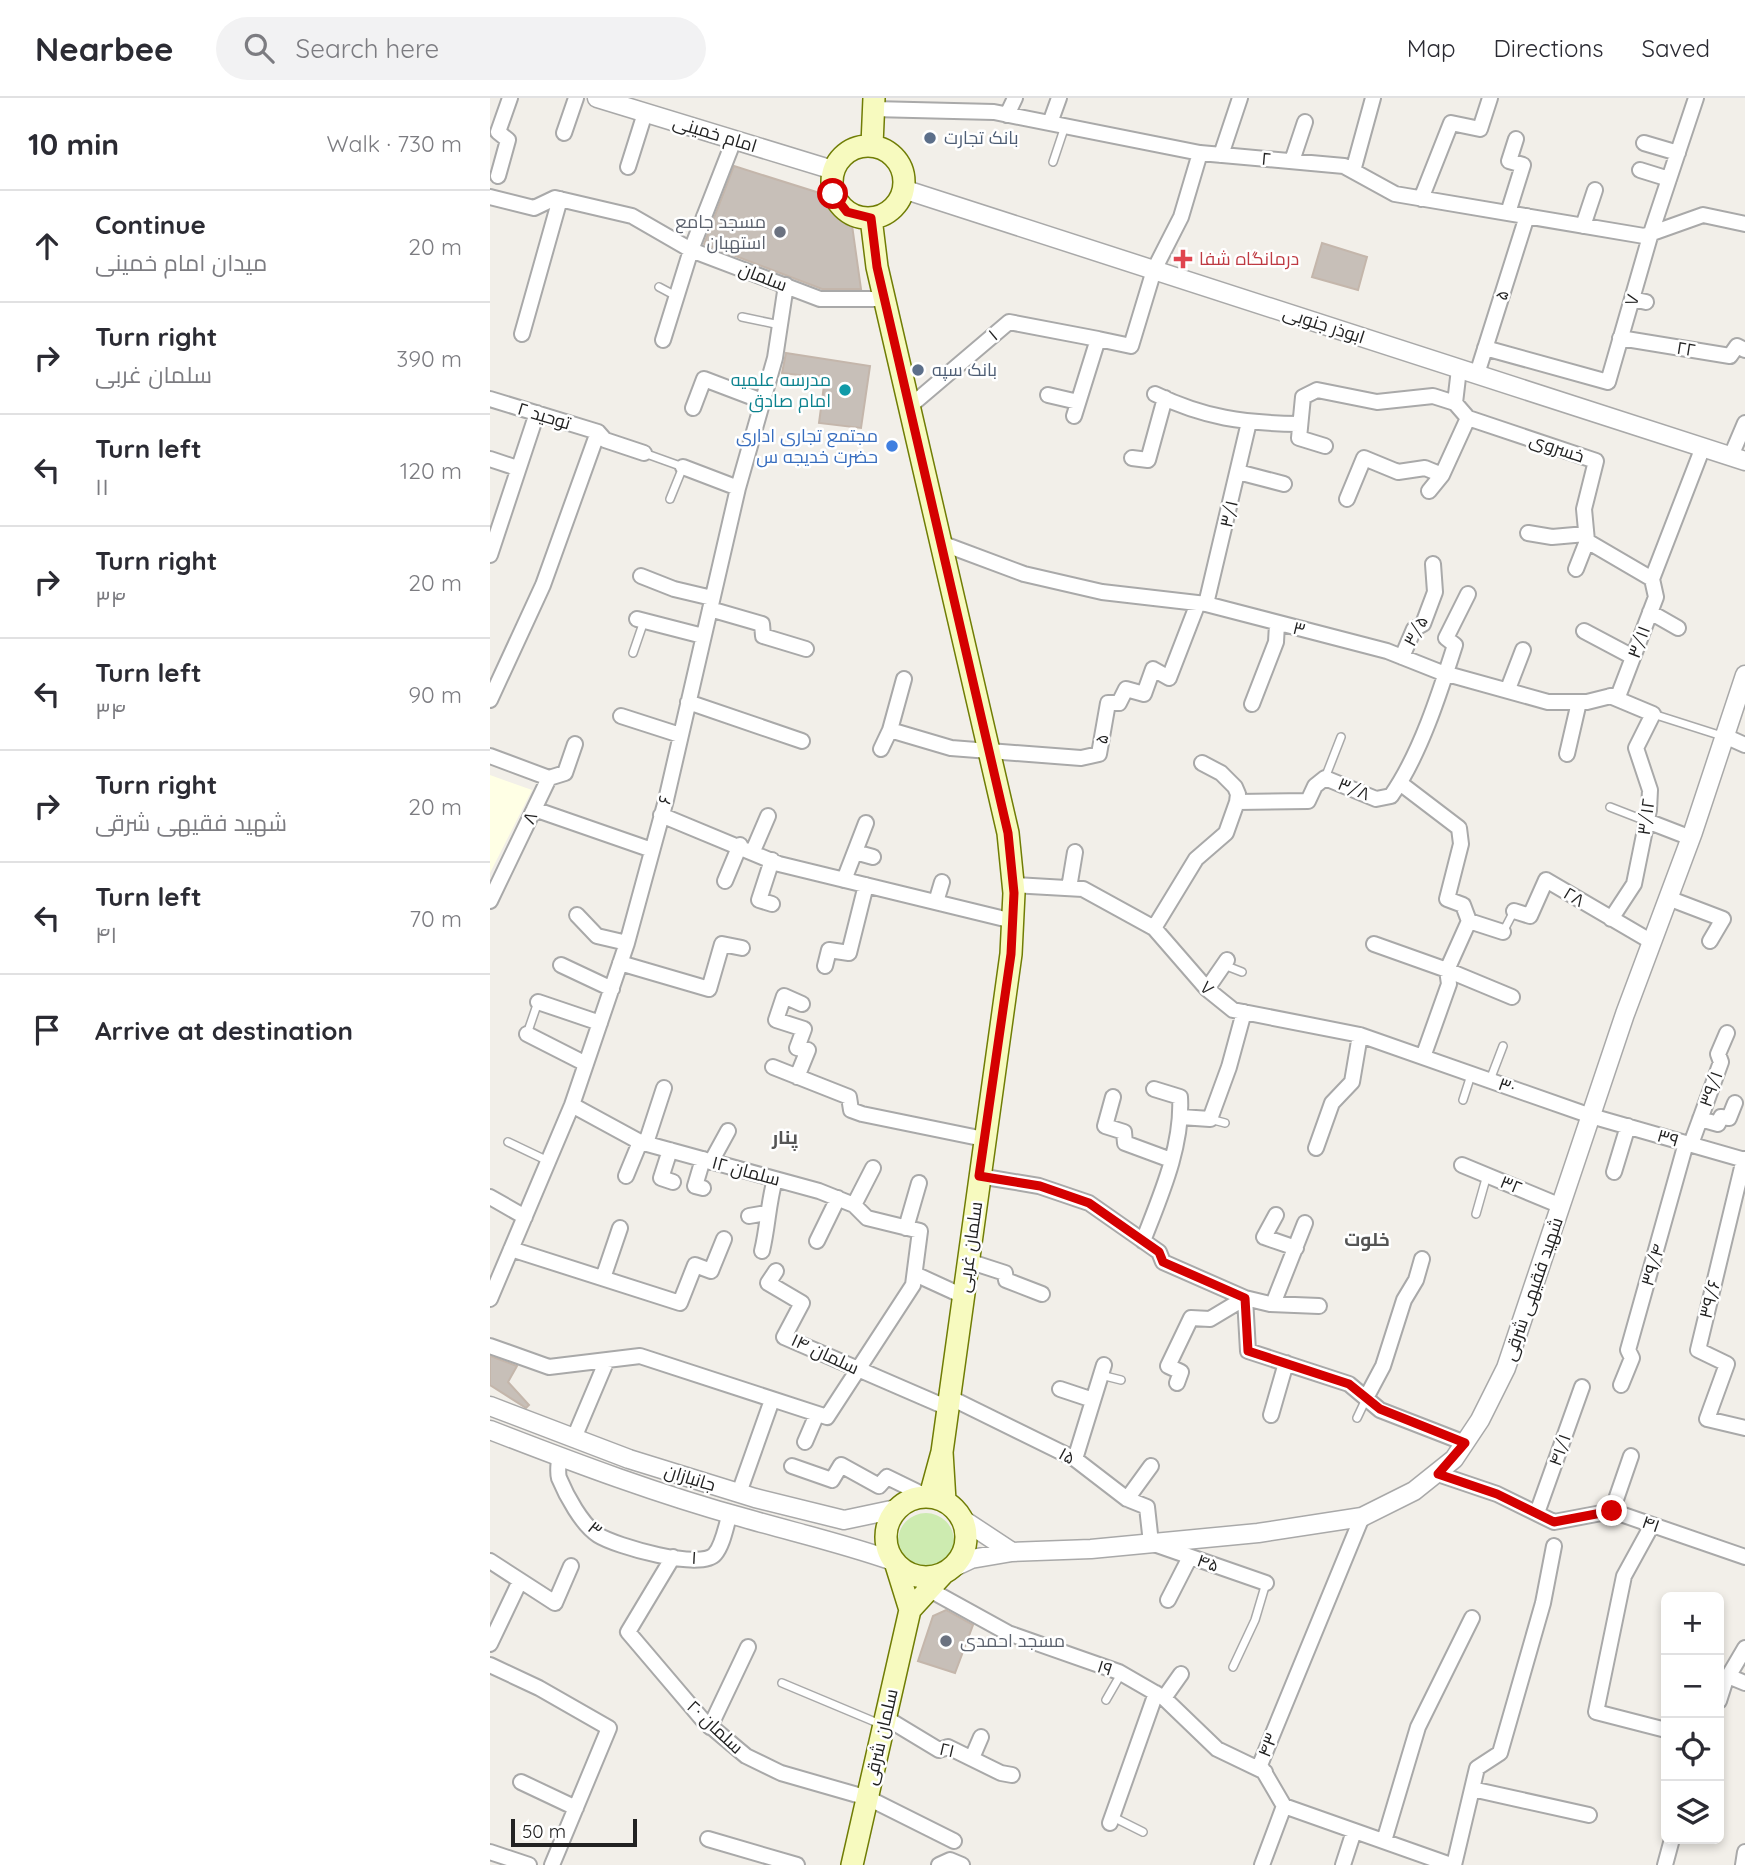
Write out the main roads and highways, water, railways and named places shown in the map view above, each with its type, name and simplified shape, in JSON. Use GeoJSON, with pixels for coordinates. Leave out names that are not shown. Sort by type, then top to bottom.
{"type":"FeatureCollection","features":[{"type":"Feature","properties":{"kind":"main road"},"geometry":{"type":"LineString","coordinates":[[872,145],[874,104]]}},
{"type":"Feature","properties":{"kind":"main road"},"geometry":{"type":"LineString","coordinates":[[872,145],[891,153],[899,161],[904,173],[903,189],[893,208],[871,218],[858,217],[839,204],[833,194],[833,170],[847,152],[857,146],[872,145]]}},
{"type":"Feature","properties":{"kind":"main road","name":"سلمان غربی"},"geometry":{"type":"LineString","coordinates":[[871,218],[884,299],[1008,833],[1014,885],[1011,954],[942,1452],[933,1497]]}},
{"type":"Feature","properties":{"kind":"main road"},"geometry":{"type":"LineString","coordinates":[[933,1497],[962,1519],[965,1545],[942,1577],[910,1610],[885,1534],[888,1521],[896,1509],[910,1499],[933,1497]]}},
{"type":"Feature","properties":{"kind":"main road"},"geometry":{"type":"LineString","coordinates":[[894,1563],[918,1577],[942,1577]]}},
{"type":"Feature","properties":{"kind":"main road","name":"سلمان شرقی"},"geometry":{"type":"LineString","coordinates":[[852,1865],[910,1610]]}},
{"type":"Feature","properties":{"kind":"place","name":"بانک تجارت"},"geometry":{"type":"Point","coordinates":[930,138]}},
{"type":"Feature","properties":{"kind":"place","name":"مسجد جامع استهبان"},"geometry":{"type":"Point","coordinates":[780,232]}},
{"type":"Feature","properties":{"kind":"place","name":"درمانگاه شفا"},"geometry":{"type":"Point","coordinates":[1183,259]}},
{"type":"Feature","properties":{"kind":"place","name":"بانک سپه"},"geometry":{"type":"Point","coordinates":[918,370]}},
{"type":"Feature","properties":{"kind":"place","name":"مدرسه علمیه امام صادق"},"geometry":{"type":"Point","coordinates":[845,390]}},
{"type":"Feature","properties":{"kind":"place","name":"مجتمع تجاری اداری حضرت خدیجه س"},"geometry":{"type":"Point","coordinates":[892,446]}},
{"type":"Feature","properties":{"kind":"place","name":"مسجد احمدی"},"geometry":{"type":"Point","coordinates":[946,1641]}},
{"type":"Feature","properties":{"kind":"district","name":"پنار"},"geometry":{"type":"Point","coordinates":[785,1137]}},
{"type":"Feature","properties":{"kind":"district","name":"خلوت"},"geometry":{"type":"Point","coordinates":[1367,1239]}}]}
